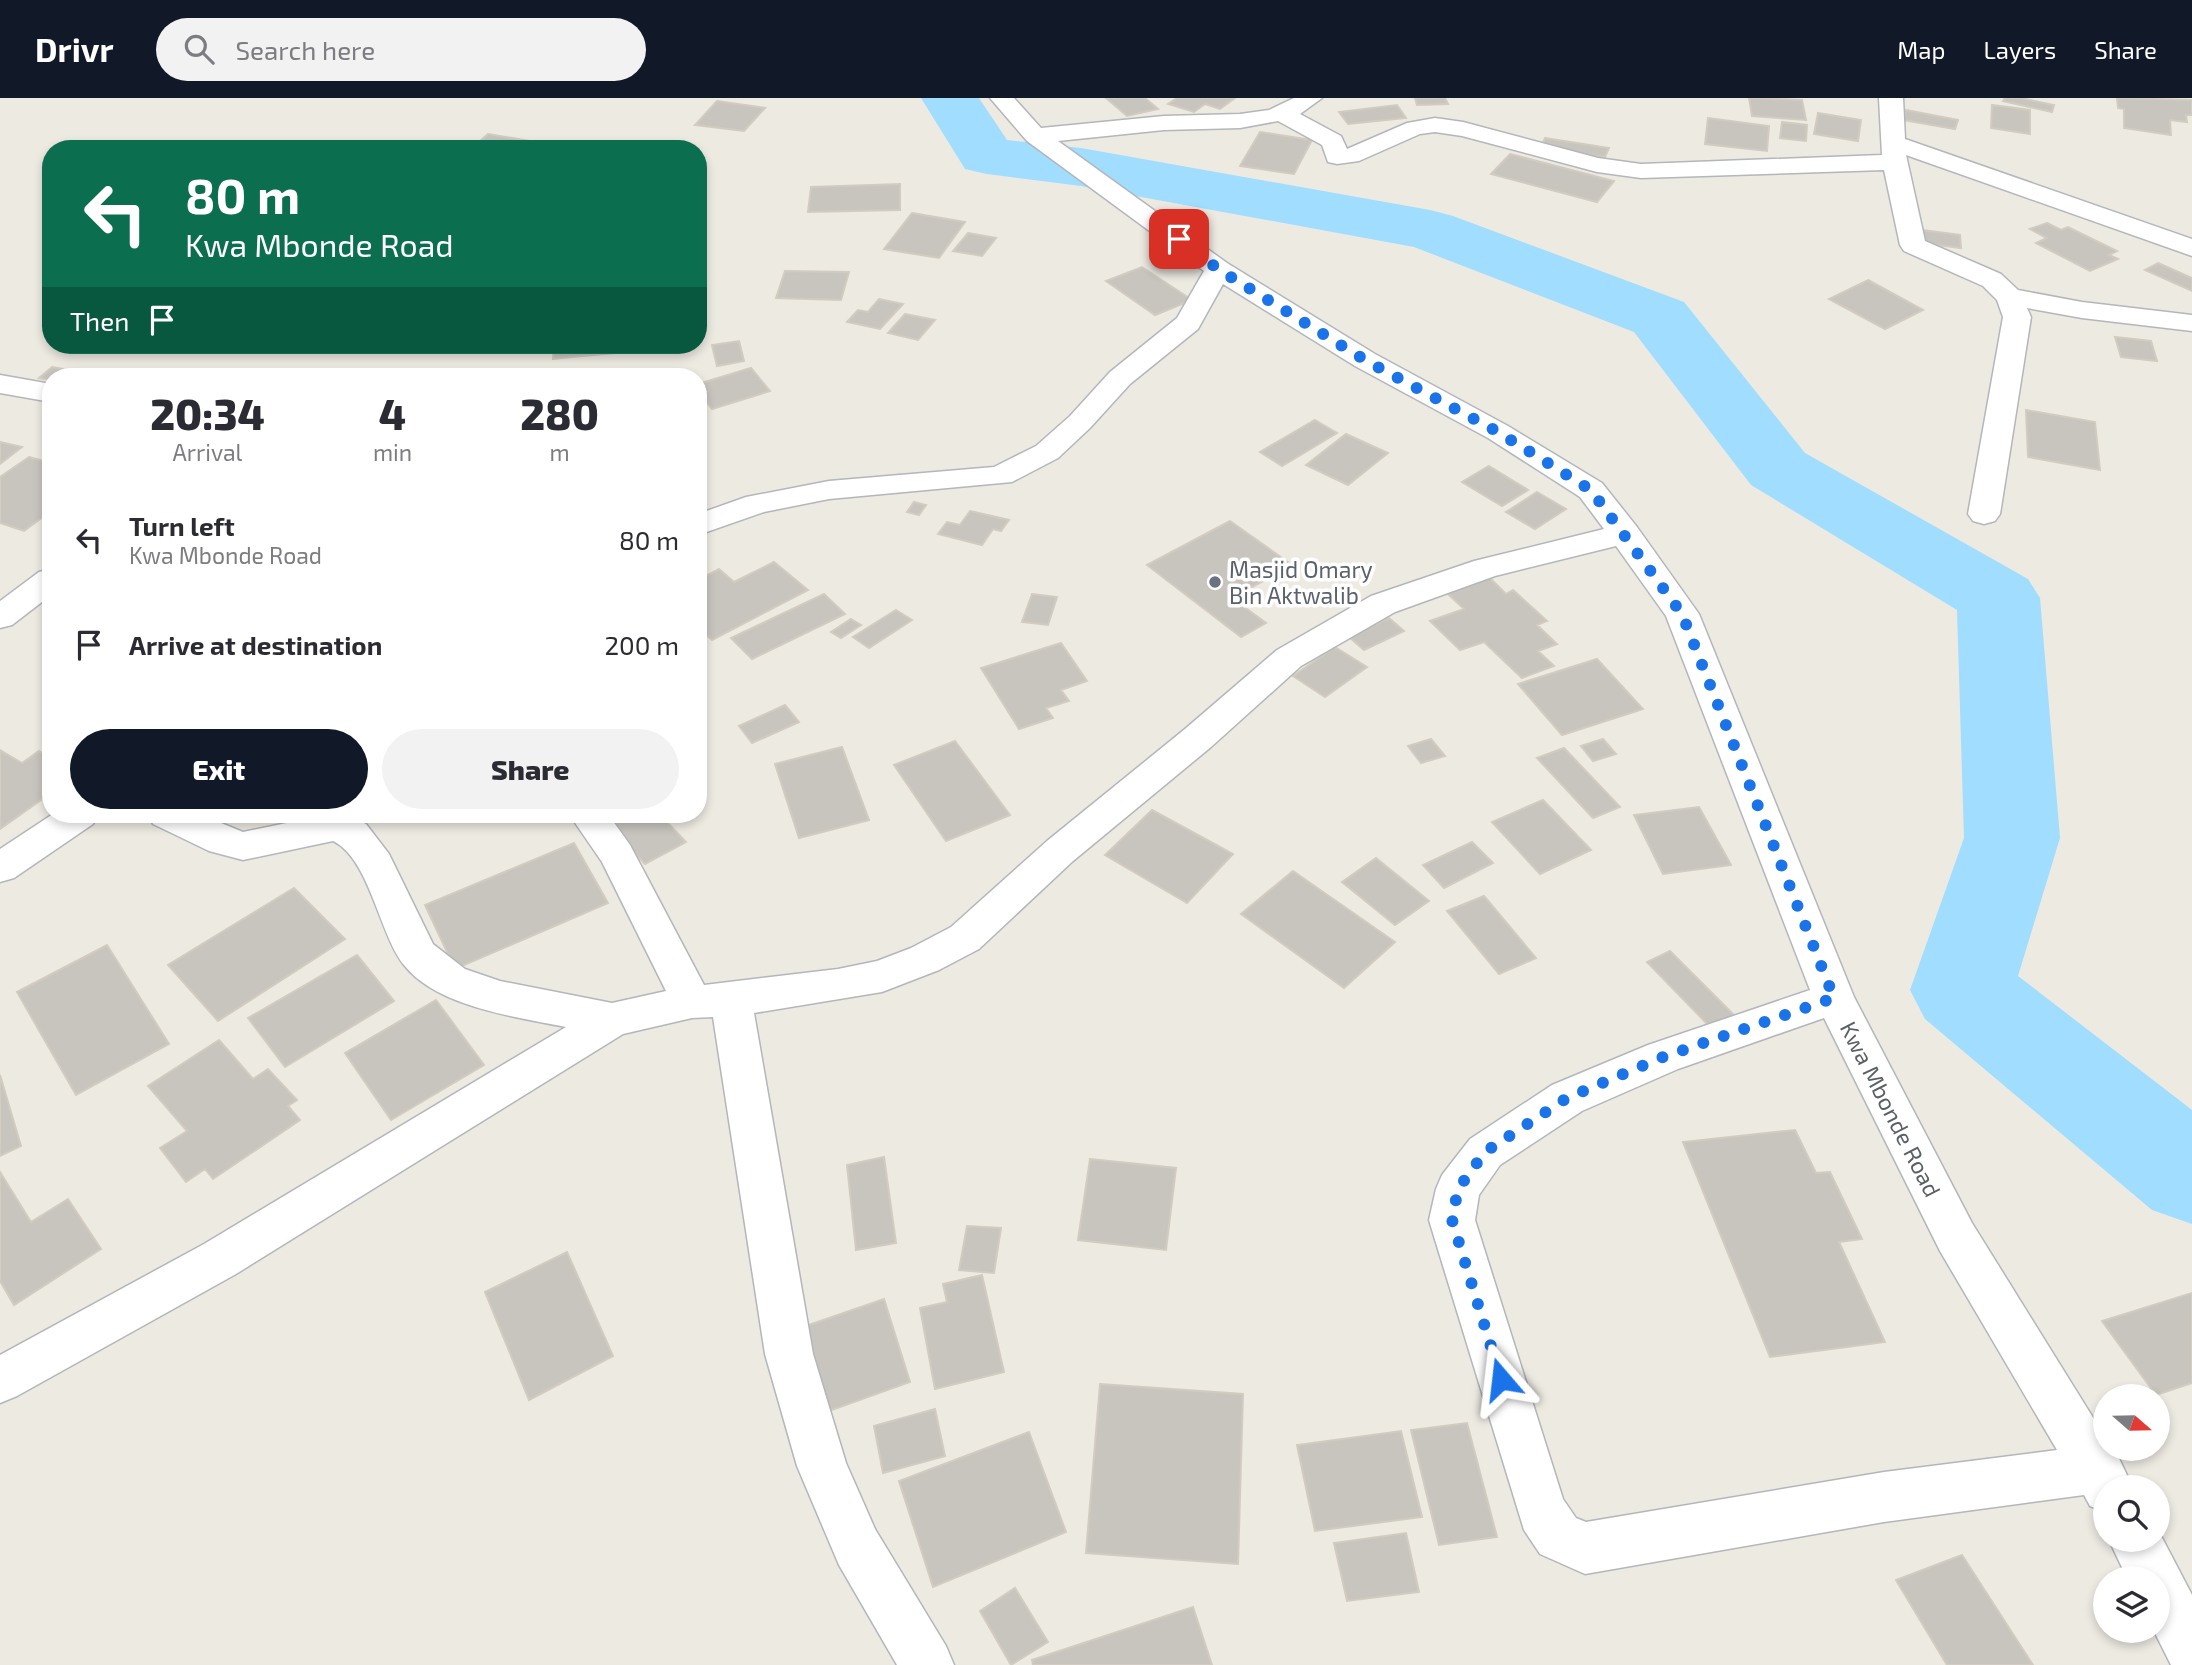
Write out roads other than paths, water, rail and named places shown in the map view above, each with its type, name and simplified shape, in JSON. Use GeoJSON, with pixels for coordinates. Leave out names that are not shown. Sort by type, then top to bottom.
{"type":"FeatureCollection","features":[{"type":"Feature","properties":{"kind":"street","name":"Kwa Mbonde Road"},"geometry":{"type":"LineString","coordinates":[[1002,98],[1035,136],[1218,269],[1365,360],[1498,432],[1562,469],[1591,490],[1626,534],[1682,614],[1834,998],[1956,1237],[2101,1475]]}},
{"type":"Feature","properties":{"kind":"street"},"geometry":{"type":"LineString","coordinates":[[1035,136],[1166,123],[1248,121],[1282,114],[1310,98]]}},
{"type":"Feature","properties":{"kind":"street"},"geometry":{"type":"LineString","coordinates":[[1891,98],[1894,152],[1913,245],[1992,280],[2009,297],[2017,317],[1984,514]]}},
{"type":"Feature","properties":{"kind":"street"},"geometry":{"type":"LineString","coordinates":[[1282,114],[1333,141],[1337,157],[1350,156],[1415,128],[1435,125],[1463,129],[1597,165],[1641,171],[1894,152],[2192,248]]}},
{"type":"Feature","properties":{"kind":"street"},"geometry":{"type":"LineString","coordinates":[[707,522],[757,504],[829,490],[1001,476],[1047,452],[1080,422],[1120,378],[1188,323],[1218,269]]}},
{"type":"Feature","properties":{"kind":"street"},"geometry":{"type":"LineString","coordinates":[[2009,297],[2082,310],[2192,323]]}},
{"type":"Feature","properties":{"kind":"street"},"geometry":{"type":"LineString","coordinates":[[0,384],[42,391]]}},
{"type":"Feature","properties":{"kind":"street"},"geometry":{"type":"LineString","coordinates":[[0,1380],[220,1259],[612,1020],[712,1001],[871,978],[925,959],[965,938],[1060,851],[1198,738],[1289,658],[1383,604],[1485,568],[1626,534]]}},
{"type":"Feature","properties":{"kind":"street"},"geometry":{"type":"LineString","coordinates":[[0,617],[42,586]]}},
{"type":"Feature","properties":{"kind":"street"},"geometry":{"type":"LineString","coordinates":[[0,868],[67,823]]}},
{"type":"Feature","properties":{"kind":"street"},"geometry":{"type":"LineString","coordinates":[[185,823],[222,841],[243,846],[337,825],[353,834],[376,864],[418,954],[451,980],[498,997],[612,1020]]}},
{"type":"Feature","properties":{"kind":"street"},"geometry":{"type":"LineString","coordinates":[[594,823],[712,1001],[789,1354],[822,1466],[857,1547],[927,1665]]}},
{"type":"Feature","properties":{"kind":"street"},"geometry":{"type":"LineString","coordinates":[[1834,998],[1663,1057],[1567,1098],[1485,1152],[1458,1189],[1452,1220],[1542,1512],[1558,1536],[1585,1548],[1884,1497],[2093,1479]]}},
{"type":"Feature","properties":{"kind":"street"},"geometry":{"type":"LineString","coordinates":[[2170,1607],[2192,1650]]}},
{"type":"Feature","properties":{"kind":"waterway"},"geometry":{"type":"LineString","coordinates":[[950,98],[987,156],[1081,167],[1430,230],[1659,317],[1778,469],[1998,598],[2012,838],[1962,990],[2192,1175]]}},
{"type":"Feature","properties":{"kind":"place","name":"Masjid Omary Bin Aktwalib"},"geometry":{"type":"Point","coordinates":[1215,582]}}]}
